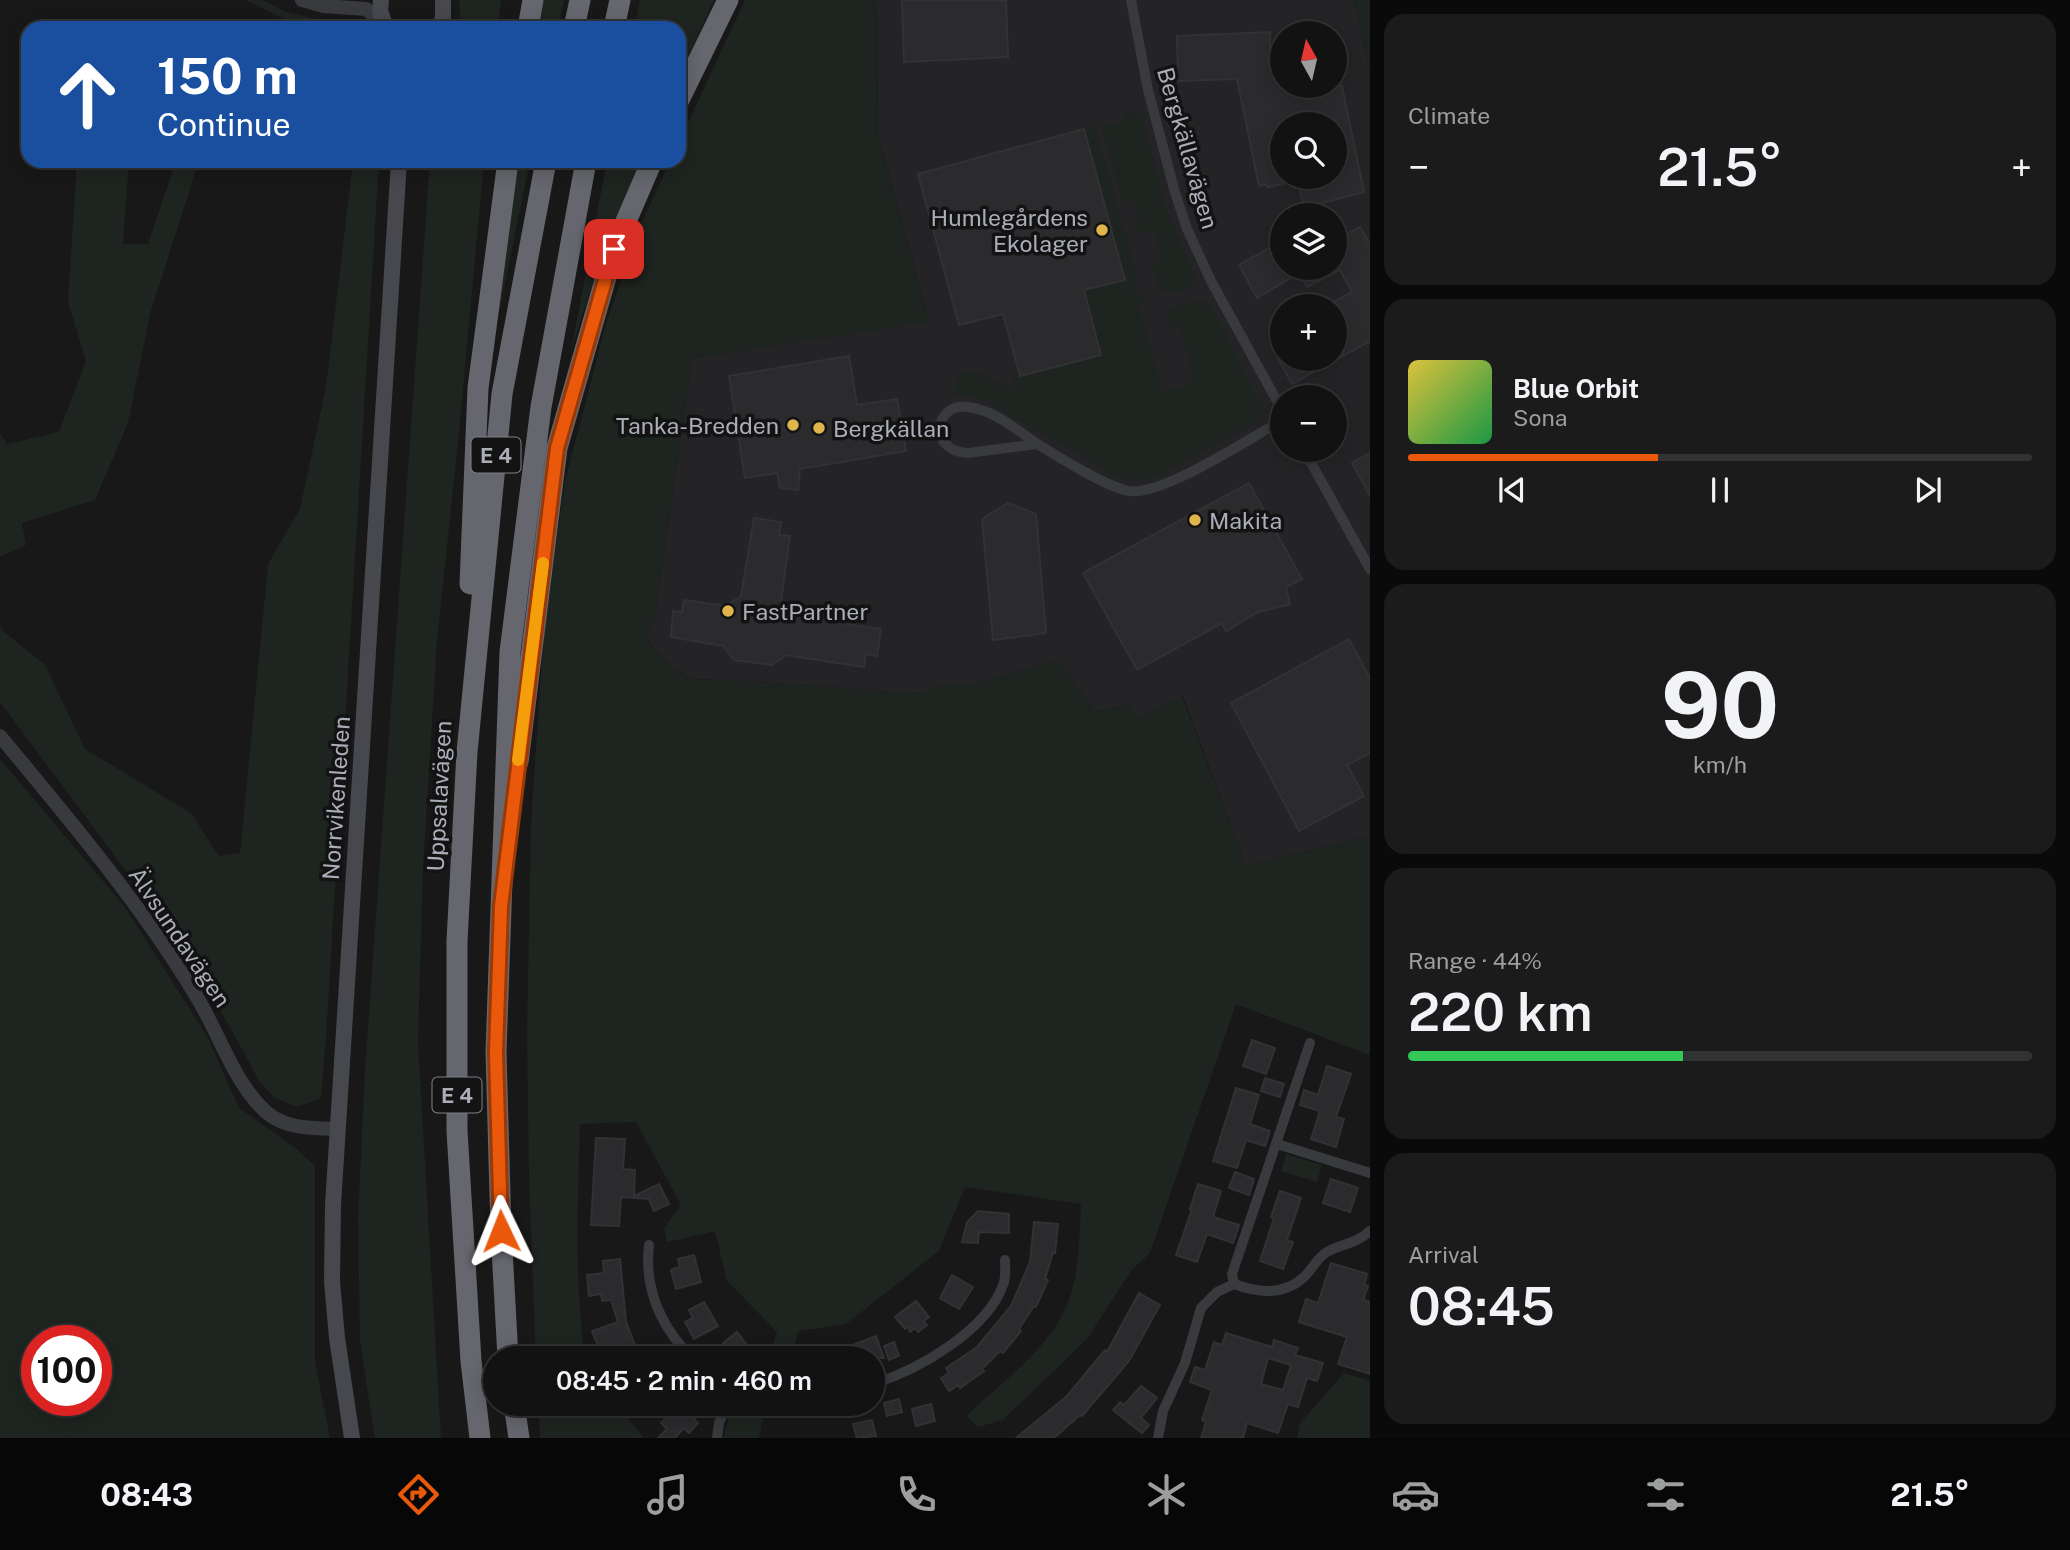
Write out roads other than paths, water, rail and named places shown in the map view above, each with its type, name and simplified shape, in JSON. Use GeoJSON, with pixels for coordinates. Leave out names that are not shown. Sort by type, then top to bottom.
{"type":"FeatureCollection","features":[{"type":"Feature","properties":{"kind":"highway"},"geometry":{"type":"LineString","coordinates":[[529,21],[533,0]]}},
{"type":"Feature","properties":{"kind":"highway"},"geometry":{"type":"LineString","coordinates":[[576,21],[580,0]]}},
{"type":"Feature","properties":{"kind":"highway"},"geometry":{"type":"LineString","coordinates":[[616,21],[620,0]]}},
{"type":"Feature","properties":{"kind":"highway"},"geometry":{"type":"LineString","coordinates":[[686,86],[728,0]]}},
{"type":"Feature","properties":{"kind":"highway"},"geometry":{"type":"LineString","coordinates":[[467,752],[468,631],[478,388],[507,168]]}},
{"type":"Feature","properties":{"kind":"highway","name":"Uppsalavägen"},"geometry":{"type":"LineString","coordinates":[[481,1438],[471,1361],[457,1132],[457,941],[467,752],[502,394],[545,168]]}},
{"type":"Feature","properties":{"kind":"highway","name":"E 4"},"geometry":{"type":"LineString","coordinates":[[507,1346],[496,1052],[510,652],[541,407],[585,168]]}},
{"type":"Feature","properties":{"kind":"highway"},"geometry":{"type":"LineString","coordinates":[[501,906],[557,448],[614,249],[649,168]]}},
{"type":"Feature","properties":{"kind":"highway"},"geometry":{"type":"LineString","coordinates":[[516,1416],[519,1438]]}},
{"type":"Feature","properties":{"kind":"main road"},"geometry":{"type":"LineString","coordinates":[[382,0],[380,11],[383,21]]}},
{"type":"Feature","properties":{"kind":"main road"},"geometry":{"type":"LineString","coordinates":[[442,21],[443,0]]}},
{"type":"Feature","properties":{"kind":"main road","name":"Norrvikenleden"},"geometry":{"type":"LineString","coordinates":[[352,1438],[337,1338],[332,1281],[332,1205],[399,168]]}},
{"type":"Feature","properties":{"kind":"street"},"geometry":{"type":"LineString","coordinates":[[302,0],[323,6],[366,9],[380,21]]}},
{"type":"Feature","properties":{"kind":"street"},"geometry":{"type":"LineString","coordinates":[[323,6],[344,0]]}},
{"type":"Feature","properties":{"kind":"street","name":"Bergkällavägen"},"geometry":{"type":"LineString","coordinates":[[1131,0],[1147,90],[1180,209],[1211,281],[1270,388]]}},
{"type":"Feature","properties":{"kind":"street"},"geometry":{"type":"LineString","coordinates":[[1037,444],[957,453],[944,444],[941,438],[941,421],[954,408],[972,407],[1017,428],[1037,444],[1106,483],[1128,491],[1143,491],[1174,480],[1270,427]]}},
{"type":"Feature","properties":{"kind":"street"},"geometry":{"type":"LineString","coordinates":[[1311,462],[1370,569]]}},
{"type":"Feature","properties":{"kind":"street","name":"Älvsundavägen"},"geometry":{"type":"LineString","coordinates":[[0,736],[80,833],[146,921],[196,995],[249,1094],[268,1114],[292,1126],[337,1129]]}},
{"type":"Feature","properties":{"kind":"street"},"geometry":{"type":"LineString","coordinates":[[1234,1283],[1232,1274],[1310,1043]]}},
{"type":"Feature","properties":{"kind":"street"},"geometry":{"type":"LineString","coordinates":[[1277,1144],[1370,1173]]}},
{"type":"Feature","properties":{"kind":"street"},"geometry":{"type":"LineString","coordinates":[[1234,1283],[1248,1289],[1287,1289],[1303,1278],[1325,1253],[1359,1241],[1370,1230]]}},
{"type":"Feature","properties":{"kind":"street"},"geometry":{"type":"LineString","coordinates":[[649,1245],[647,1273],[653,1297],[673,1335],[682,1346]]}},
{"type":"Feature","properties":{"kind":"street"},"geometry":{"type":"LineString","coordinates":[[885,1379],[924,1363],[955,1343],[993,1303],[1004,1282],[1005,1260]]}},
{"type":"Feature","properties":{"kind":"street"},"geometry":{"type":"LineString","coordinates":[[1158,1438],[1163,1411],[1185,1363],[1202,1308],[1217,1292],[1234,1283]]}},
{"type":"Feature","properties":{"kind":"street"},"geometry":{"type":"LineString","coordinates":[[717,1438],[722,1416]]}},
{"type":"Feature","properties":{"kind":"place","name":"Humlegårdens Ekolager"},"geometry":{"type":"Point","coordinates":[1102,230]}},
{"type":"Feature","properties":{"kind":"place","name":"Tanka-Bredden"},"geometry":{"type":"Point","coordinates":[793,425]}},
{"type":"Feature","properties":{"kind":"place","name":"Bergkällan"},"geometry":{"type":"Point","coordinates":[819,428]}},
{"type":"Feature","properties":{"kind":"place","name":"Makita"},"geometry":{"type":"Point","coordinates":[1195,520]}},
{"type":"Feature","properties":{"kind":"place","name":"FastPartner"},"geometry":{"type":"Point","coordinates":[728,611]}}]}
